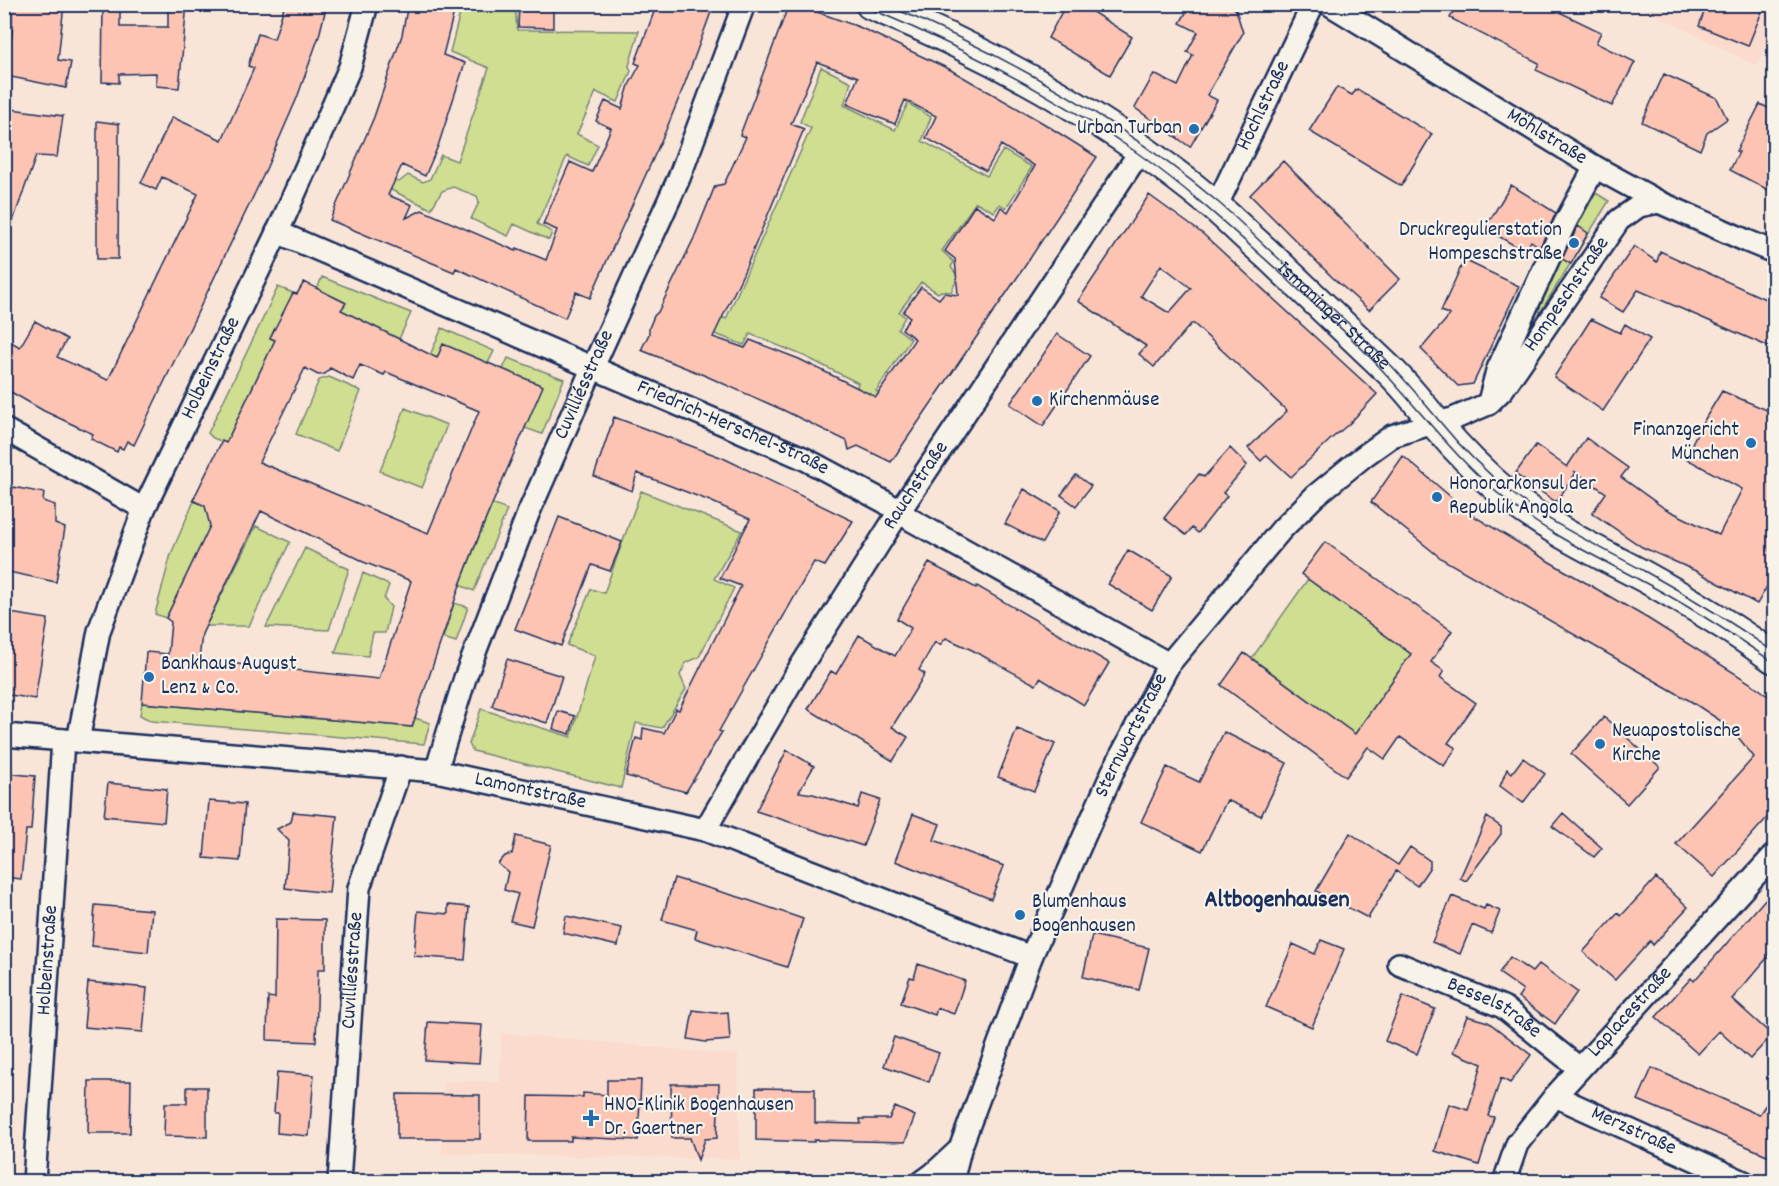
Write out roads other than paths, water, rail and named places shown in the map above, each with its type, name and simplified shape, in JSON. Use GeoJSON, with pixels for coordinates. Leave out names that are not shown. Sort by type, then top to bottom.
{"type":"FeatureCollection","features":[{"type":"Feature","properties":{"kind":"street","name":"Holbeinstraße"},"geometry":{"type":"LineString","coordinates":[[34,1182],[71,741],[99,632],[144,508],[277,232],[350,67],[367,4]]}},
{"type":"Feature","properties":{"kind":"street","name":"Cuvilliésstraße"},"geometry":{"type":"LineString","coordinates":[[436,771],[465,678],[528,514],[679,178],[744,4]]}},
{"type":"Feature","properties":{"kind":"street","name":"Ismaninger Straße"},"geometry":{"type":"LineString","coordinates":[[871,4],[939,33],[1021,75],[1092,117],[1141,150],[1216,207],[1392,373],[1472,464],[1532,514],[1585,547],[1697,607],[1774,658]]}},
{"type":"Feature","properties":{"kind":"street","name":"Höchlstraße"},"geometry":{"type":"LineString","coordinates":[[1216,207],[1313,4]]}},
{"type":"Feature","properties":{"kind":"street","name":"Möhlstraße"},"geometry":{"type":"LineString","coordinates":[[1329,4],[1595,167],[1659,202],[1774,252]]}},
{"type":"Feature","properties":{"kind":"street","name":"Rauchstraße"},"geometry":{"type":"LineString","coordinates":[[705,830],[796,674],[899,512],[1141,150]]}},
{"type":"Feature","properties":{"kind":"street","name":"Hompeschstraße"},"geometry":{"type":"LineString","coordinates":[[1488,404],[1497,371],[1565,223],[1595,167]]}},
{"type":"Feature","properties":{"kind":"street","name":"Hompeschstraße"},"geometry":{"type":"LineString","coordinates":[[1435,423],[1453,419],[1488,404],[1503,389],[1619,220],[1639,206],[1659,202]]}},
{"type":"Feature","properties":{"kind":"street","name":"Friedrich-Herschel-Straße"},"geometry":{"type":"LineString","coordinates":[[277,232],[803,458],[1169,664]]}},
{"type":"Feature","properties":{"kind":"street","name":"Sternwartstraße"},"geometry":{"type":"LineString","coordinates":[[952,1182],[960,1149],[1031,957],[1113,771],[1169,664],[1282,529],[1315,496],[1392,436],[1435,423]]}},
{"type":"Feature","properties":{"kind":"street"},"geometry":{"type":"LineString","coordinates":[[4,429],[144,508]]}},
{"type":"Feature","properties":{"kind":"street","name":"Lamontstraße"},"geometry":{"type":"LineString","coordinates":[[4,735],[436,771],[705,830],[1031,957]]}},
{"type":"Feature","properties":{"kind":"street","name":"Cuvilliésstraße"},"geometry":{"type":"LineString","coordinates":[[339,1182],[359,888],[401,767]]}},
{"type":"Feature","properties":{"kind":"street","name":"Laplacestraße"},"geometry":{"type":"LineString","coordinates":[[1504,1182],[1517,1144],[1555,1096],[1774,855]]}},
{"type":"Feature","properties":{"kind":"street","name":"Besselstraße"},"geometry":{"type":"LineString","coordinates":[[1399,964],[1503,1007],[1579,1068]]}},
{"type":"Feature","properties":{"kind":"street","name":"Merzstraße"},"geometry":{"type":"LineString","coordinates":[[1555,1096],[1744,1182]]}},
{"type":"Feature","properties":{"kind":"street","name":"Sternwartstraße"},"geometry":{"type":"LineString","coordinates":[[922,1182],[960,1149]]}},
{"type":"Feature","properties":{"kind":"tram line"},"geometry":{"type":"LineString","coordinates":[[859,4],[1001,70],[1070,109],[1136,152],[1212,212],[1345,332],[1450,447],[1506,500],[1553,533],[1691,609],[1774,663]]}},
{"type":"Feature","properties":{"kind":"tram line"},"geometry":{"type":"LineString","coordinates":[[884,4],[1017,67],[1142,144],[1219,203],[1366,340],[1395,369],[1466,451],[1512,493],[1561,526],[1646,572],[1774,652]]}},
{"type":"Feature","properties":{"kind":"place","name":"Urban Turban"},"geometry":{"type":"Point","coordinates":[1194,129]}},
{"type":"Feature","properties":{"kind":"place","name":"Druckregulierstation Hompeschstraße"},"geometry":{"type":"Point","coordinates":[1574,243]}},
{"type":"Feature","properties":{"kind":"place","name":"Kirchenmäuse"},"geometry":{"type":"Point","coordinates":[1037,401]}},
{"type":"Feature","properties":{"kind":"place","name":"Finanzgericht München"},"geometry":{"type":"Point","coordinates":[1751,443]}},
{"type":"Feature","properties":{"kind":"place","name":"Honorarkonsul der Republik Angola"},"geometry":{"type":"Point","coordinates":[1437,497]}},
{"type":"Feature","properties":{"kind":"place","name":"Bankhaus August Lenz & Co."},"geometry":{"type":"Point","coordinates":[149,677]}},
{"type":"Feature","properties":{"kind":"place","name":"Neuapostolische Kirche"},"geometry":{"type":"Point","coordinates":[1600,744]}},
{"type":"Feature","properties":{"kind":"place","name":"Blumenhaus Bogenhausen"},"geometry":{"type":"Point","coordinates":[1020,915]}},
{"type":"Feature","properties":{"kind":"place","name":"HNO-Klinik Bogenhausen Dr. Gaertner"},"geometry":{"type":"Point","coordinates":[591,1118]}},
{"type":"Feature","properties":{"kind":"district","name":"Altbogenhausen"},"geometry":{"type":"Point","coordinates":[1277,901]}}]}
